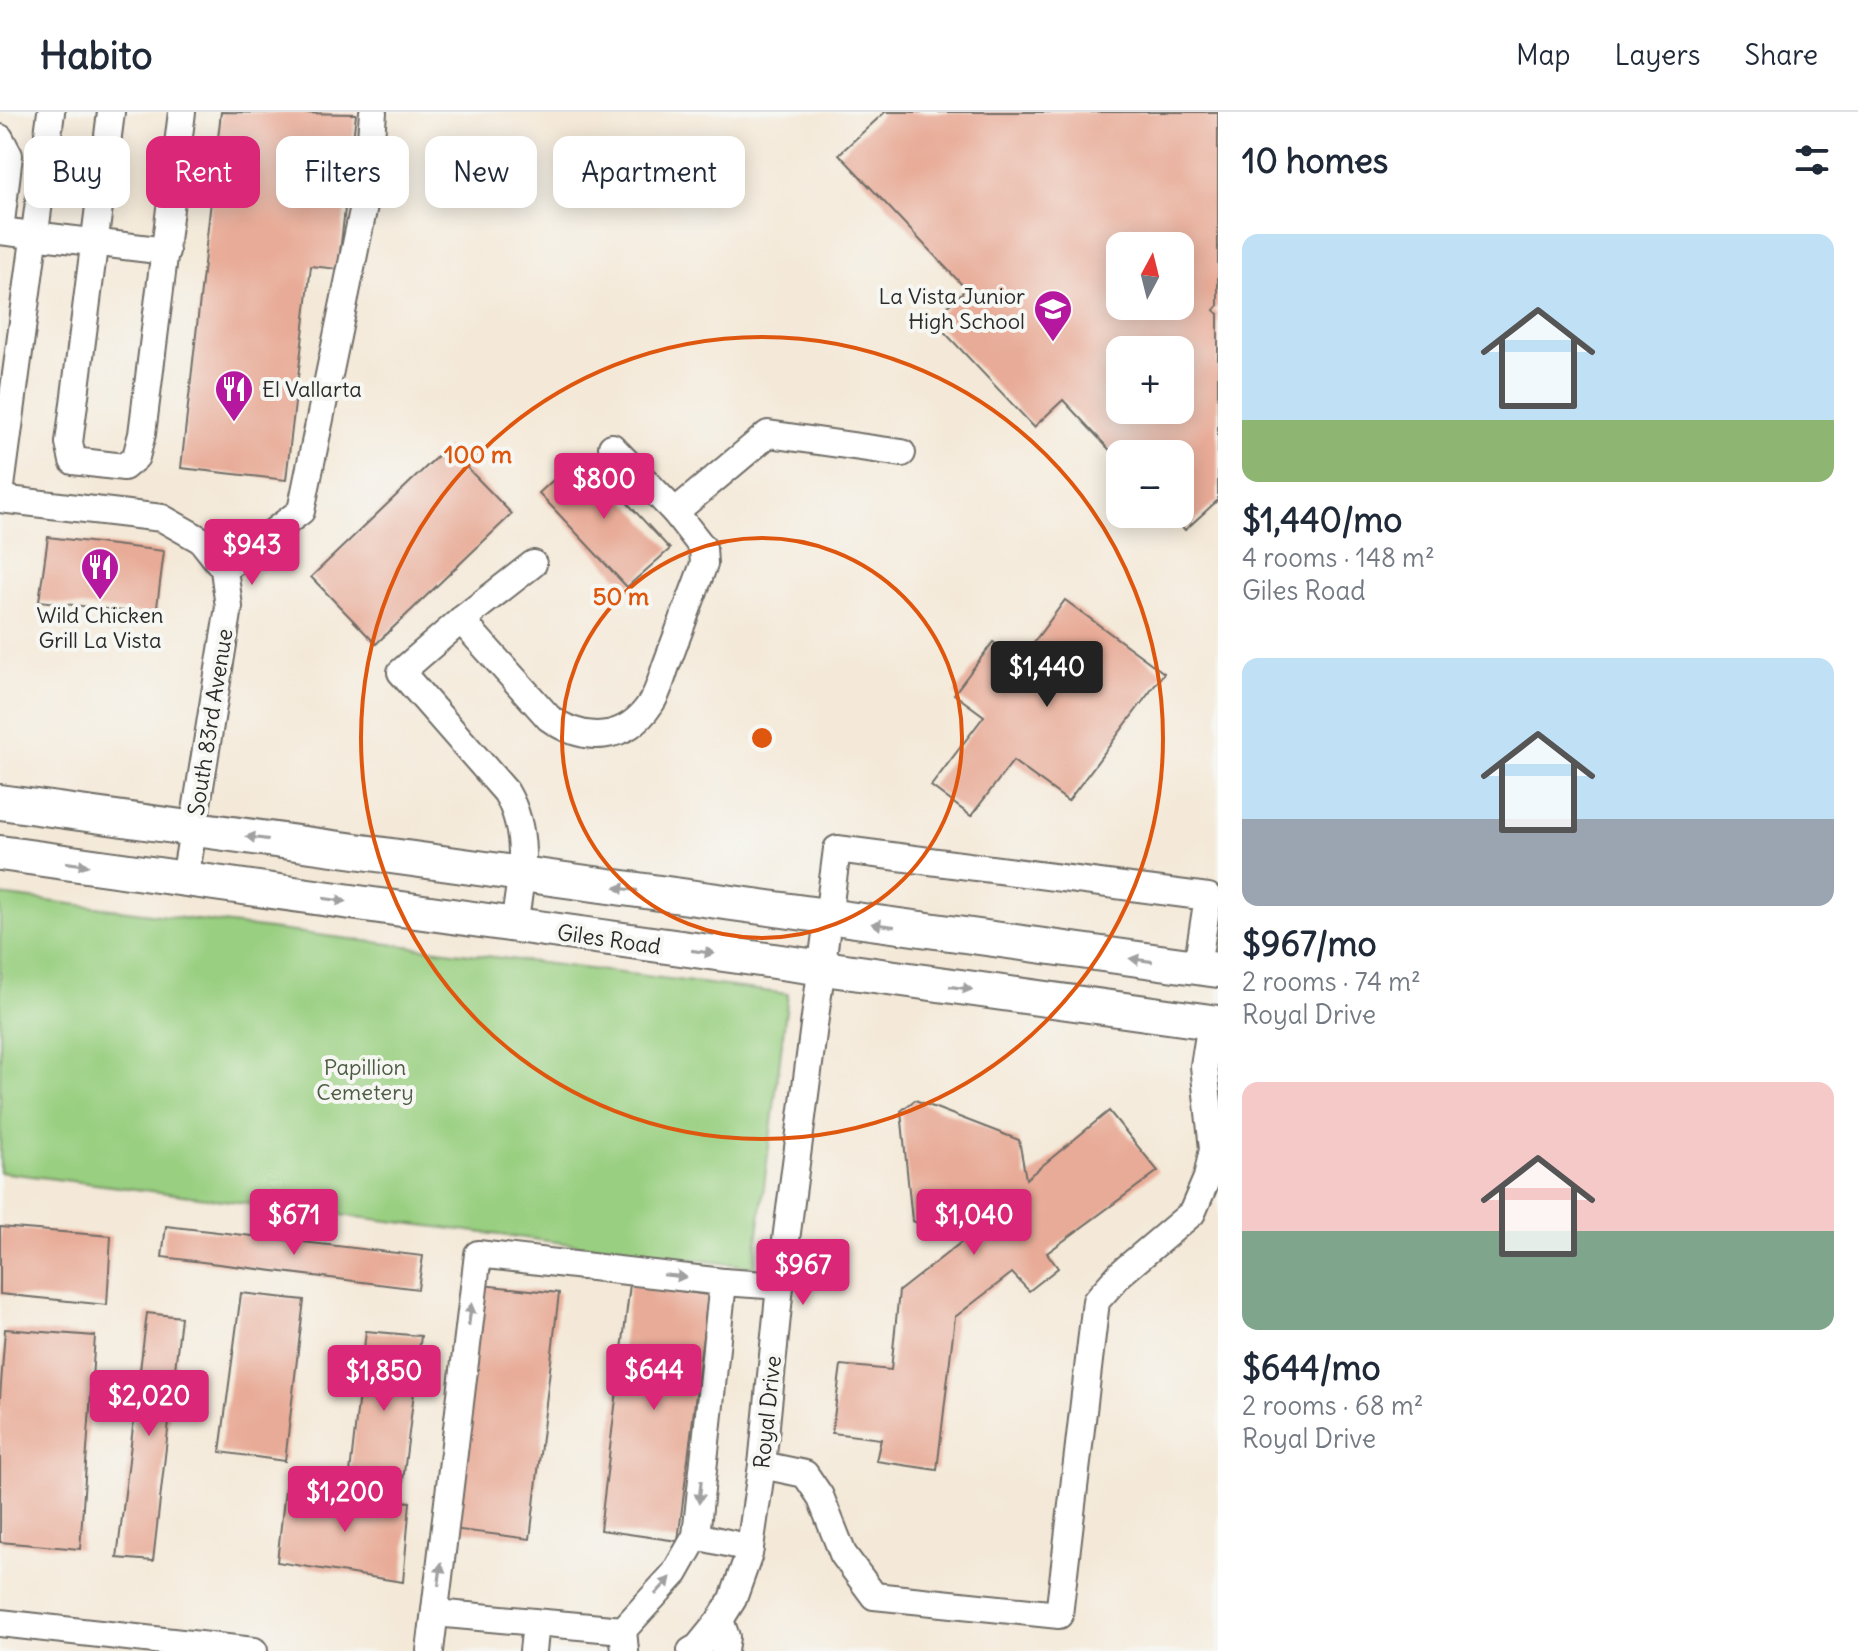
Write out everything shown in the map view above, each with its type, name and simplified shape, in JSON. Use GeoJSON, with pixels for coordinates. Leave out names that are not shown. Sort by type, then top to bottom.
{"type":"FeatureCollection","features":[{"type":"Feature","properties":{"kind":"main road"},"geometry":{"type":"LineString","coordinates":[[0,802],[1207,969]]}},
{"type":"Feature","properties":{"kind":"main road","name":"Giles Road"},"geometry":{"type":"LineString","coordinates":[[0,853],[1214,1023]]}},
{"type":"Feature","properties":{"kind":"street"},"geometry":{"type":"LineString","coordinates":[[51,112],[0,496],[162,518],[201,540],[224,569],[301,511],[367,191],[373,112]]}},
{"type":"Feature","properties":{"kind":"street"},"geometry":{"type":"LineString","coordinates":[[111,112],[69,443],[73,461],[124,467],[136,457],[142,434],[182,112]]}},
{"type":"Feature","properties":{"kind":"street"},"geometry":{"type":"LineString","coordinates":[[0,138],[9,155],[0,231],[166,251]]}},
{"type":"Feature","properties":{"kind":"street"},"geometry":{"type":"LineString","coordinates":[[675,512],[768,434],[902,453]]}},
{"type":"Feature","properties":{"kind":"street"},"geometry":{"type":"LineString","coordinates":[[461,620],[549,718],[567,730],[585,735],[613,734],[636,721],[652,702],[704,564],[703,548],[675,512],[612,447]]}},
{"type":"Feature","properties":{"kind":"street"},"geometry":{"type":"LineString","coordinates":[[514,925],[522,875],[522,839],[517,815],[506,792],[401,672],[533,564]]}},
{"type":"Feature","properties":{"kind":"street","name":"South 83rd Avenue"},"geometry":{"type":"LineString","coordinates":[[185,879],[229,607],[224,569]]}},
{"type":"Feature","properties":{"kind":"street","name":"Royal Drive"},"geometry":{"type":"LineString","coordinates":[[691,1651],[720,1620],[733,1599],[750,1548],[762,1465],[780,1286],[837,849],[1208,897],[1207,969]]}},
{"type":"Feature","properties":{"kind":"street"},"geometry":{"type":"LineString","coordinates":[[762,1465],[805,1474],[820,1496],[843,1554],[874,1596],[1059,1615],[1096,1301],[1120,1274],[1192,1213],[1207,1178],[1213,1149],[1204,1066],[1214,1023]]}},
{"type":"Feature","properties":{"kind":"street"},"geometry":{"type":"LineString","coordinates":[[430,1651],[478,1254],[780,1286]]}},
{"type":"Feature","properties":{"kind":"street"},"geometry":{"type":"LineString","coordinates":[[435,1613],[536,1623],[624,1641],[675,1573],[696,1536],[723,1282]]}},
{"type":"Feature","properties":{"kind":"street"},"geometry":{"type":"LineString","coordinates":[[696,1536],[750,1548]]}},
{"type":"Feature","properties":{"kind":"street"},"geometry":{"type":"LineString","coordinates":[[720,1620],[726,1637],[724,1651]]}},
{"type":"Feature","properties":{"kind":"street"},"geometry":{"type":"LineString","coordinates":[[0,1623],[254,1651]]}},
{"type":"Feature","properties":{"kind":"street"},"geometry":{"type":"LineString","coordinates":[[533,1651],[536,1623]]}},
{"type":"Feature","properties":{"kind":"green space","name":"Papillion Cemetery"},"geometry":{"type":"Polygon","coordinates":[[[0,895],[788,994],[754,1267],[0,1172],[0,895]]]}},
{"type":"Feature","properties":{"kind":"building"},"geometry":{"type":"Polygon","coordinates":[[[221,112],[356,114],[353,136],[276,136],[276,208],[345,208],[338,269],[311,266],[286,480],[181,468],[210,208],[260,208],[260,136],[218,136],[221,112]]]}},
{"type":"Feature","properties":{"kind":"building"},"geometry":{"type":"Polygon","coordinates":[[[885,112],[1218,112],[1218,306],[1214,310],[1218,314],[1218,500],[1194,522],[1194,440],[1106,440],[1106,446],[1063,400],[1034,427],[933,320],[966,289],[839,154],[885,112]]]}},
{"type":"Feature","properties":{"kind":"building"},"geometry":{"type":"Polygon","coordinates":[[[447,447],[512,514],[376,644],[311,577],[447,447]]]}},
{"type":"Feature","properties":{"kind":"building"},"geometry":{"type":"Polygon","coordinates":[[[582,454],[670,549],[627,587],[539,493],[582,454]]]}},
{"type":"Feature","properties":{"kind":"building"},"geometry":{"type":"Polygon","coordinates":[[[48,537],[164,551],[156,615],[39,601],[48,537]]]}},
{"type":"Feature","properties":{"kind":"building"},"geometry":{"type":"Polygon","coordinates":[[[1065,600],[1164,673],[1068,801],[1013,761],[971,816],[931,786],[984,716],[954,694],[993,642],[1020,661],[1065,600]]]}},
{"type":"Feature","properties":{"kind":"building"},"geometry":{"type":"Polygon","coordinates":[[[915,1100],[1019,1140],[1026,1179],[1109,1111],[1158,1171],[1047,1253],[1058,1268],[1029,1291],[1012,1273],[955,1317],[937,1470],[876,1461],[881,1439],[832,1433],[841,1365],[891,1370],[899,1291],[964,1240],[912,1221],[901,1111],[915,1100]]]}},
{"type":"Feature","properties":{"kind":"building"},"geometry":{"type":"Polygon","coordinates":[[[166,1226],[423,1256],[418,1289],[162,1257],[166,1226]]]}},
{"type":"Feature","properties":{"kind":"building"},"geometry":{"type":"Polygon","coordinates":[[[0,1227],[111,1236],[107,1305],[0,1294],[0,1227]]]}},
{"type":"Feature","properties":{"kind":"building"},"geometry":{"type":"Polygon","coordinates":[[[630,1284],[708,1295],[678,1541],[600,1530],[630,1284]]]}},
{"type":"Feature","properties":{"kind":"building"},"geometry":{"type":"Polygon","coordinates":[[[481,1285],[559,1293],[530,1539],[452,1529],[481,1285]]]}},
{"type":"Feature","properties":{"kind":"building"},"geometry":{"type":"Polygon","coordinates":[[[241,1293],[304,1300],[285,1461],[220,1452],[241,1293]]]}},
{"type":"Feature","properties":{"kind":"building"},"geometry":{"type":"Polygon","coordinates":[[[147,1313],[181,1317],[153,1561],[117,1558],[147,1313]]]}},
{"type":"Feature","properties":{"kind":"building"},"geometry":{"type":"Polygon","coordinates":[[[5,1329],[95,1336],[80,1549],[0,1542],[0,1398],[5,1329]]]}},
{"type":"Feature","properties":{"kind":"building"},"geometry":{"type":"Polygon","coordinates":[[[366,1331],[421,1336],[401,1497],[348,1491],[366,1331]]]}},
{"type":"Feature","properties":{"kind":"building"},"geometry":{"type":"Polygon","coordinates":[[[285,1489],[410,1502],[403,1582],[277,1562],[285,1489]]]}},
{"type":"Feature","properties":{"kind":"place","name":"La Vista Junior High School"},"geometry":{"type":"Point","coordinates":[1053,343]}},
{"type":"Feature","properties":{"kind":"place","name":"El Vallarta"},"geometry":{"type":"Point","coordinates":[234,423]}},
{"type":"Feature","properties":{"kind":"place","name":"Wild Chicken Grill La Vista"},"geometry":{"type":"Point","coordinates":[100,601]}}]}
